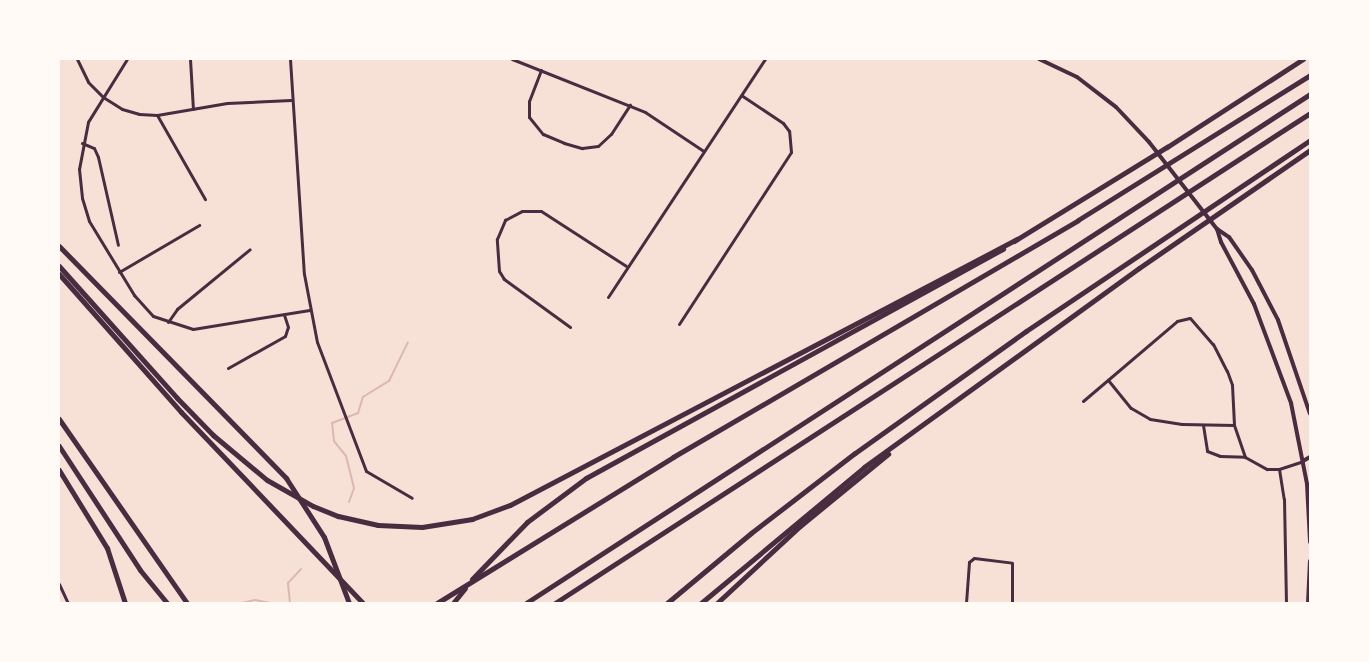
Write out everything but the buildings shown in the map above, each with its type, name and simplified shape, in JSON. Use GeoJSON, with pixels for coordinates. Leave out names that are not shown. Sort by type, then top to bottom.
{"type":"FeatureCollection","features":[{"type":"Feature","properties":{"kind":"highway"},"geometry":{"type":"LineString","coordinates":[[453,603],[489,559],[528,522],[603,468],[972,267],[1167,147],[1303,59]]}},
{"type":"Feature","properties":{"kind":"highway"},"geometry":{"type":"LineString","coordinates":[[437,603],[673,456],[1078,220],[1310,75]]}},
{"type":"Feature","properties":{"kind":"highway"},"geometry":{"type":"LineString","coordinates":[[526,603],[1310,94]]}},
{"type":"Feature","properties":{"kind":"highway"},"geometry":{"type":"LineString","coordinates":[[555,603],[1310,113]]}},
{"type":"Feature","properties":{"kind":"highway"},"geometry":{"type":"LineString","coordinates":[[667,603],[758,527],[855,453],[1041,321],[1310,140]]}},
{"type":"Feature","properties":{"kind":"highway"},"geometry":{"type":"LineString","coordinates":[[701,603],[825,497],[1139,268],[1310,150]]}},
{"type":"Feature","properties":{"kind":"highway"},"geometry":{"type":"LineString","coordinates":[[59,266],[183,405],[267,480],[288,494],[338,516],[378,525],[422,527],[472,519],[515,503],[1016,239]]}},
{"type":"Feature","properties":{"kind":"highway"},"geometry":{"type":"LineString","coordinates":[[59,246],[274,465],[300,497],[329,547],[349,603]]}},
{"type":"Feature","properties":{"kind":"highway"},"geometry":{"type":"LineString","coordinates":[[59,274],[181,412],[363,603]]}},
{"type":"Feature","properties":{"kind":"highway"},"geometry":{"type":"LineString","coordinates":[[59,419],[187,603]]}},
{"type":"Feature","properties":{"kind":"highway"},"geometry":{"type":"LineString","coordinates":[[717,603],[800,526],[906,438]]}},
{"type":"Feature","properties":{"kind":"highway"},"geometry":{"type":"LineString","coordinates":[[59,446],[132,558],[167,603]]}},
{"type":"Feature","properties":{"kind":"highway"},"geometry":{"type":"LineString","coordinates":[[59,470],[106,548],[125,603]]}},
{"type":"Feature","properties":{"kind":"main road"},"geometry":{"type":"LineString","coordinates":[[1039,59],[1098,92],[1149,142],[1217,229],[1221,242],[1246,286],[1272,349],[1291,403],[1303,461],[1310,542]]}},
{"type":"Feature","properties":{"kind":"main road"},"geometry":{"type":"LineString","coordinates":[[1217,229],[1229,236],[1268,298],[1288,344],[1310,414]]}},
{"type":"Feature","properties":{"kind":"main road"},"geometry":{"type":"LineString","coordinates":[[1303,461],[1310,457]]}},
{"type":"Feature","properties":{"kind":"main road"},"geometry":{"type":"LineString","coordinates":[[1303,461],[1310,464]]}},
{"type":"Feature","properties":{"kind":"main road"},"geometry":{"type":"LineString","coordinates":[[1308,603],[1310,561]]}},
{"type":"Feature","properties":{"kind":"street"},"geometry":{"type":"LineString","coordinates":[[76,59],[88,82],[103,97],[130,112],[157,115],[227,103],[291,100]]}},
{"type":"Feature","properties":{"kind":"street"},"geometry":{"type":"LineString","coordinates":[[127,59],[88,122],[82,143],[79,169],[85,210],[119,272],[144,307],[153,316],[168,322],[187,328],[205,329],[309,310]]}},
{"type":"Feature","properties":{"kind":"street"},"geometry":{"type":"LineString","coordinates":[[190,59],[193,109]]}},
{"type":"Feature","properties":{"kind":"street"},"geometry":{"type":"LineString","coordinates":[[290,59],[291,100],[309,310],[321,353],[366,471],[412,498]]}},
{"type":"Feature","properties":{"kind":"street"},"geometry":{"type":"LineString","coordinates":[[512,59],[630,105],[702,150]]}},
{"type":"Feature","properties":{"kind":"street"},"geometry":{"type":"LineString","coordinates":[[608,297],[626,266],[702,150],[765,59]]}},
{"type":"Feature","properties":{"kind":"street"},"geometry":{"type":"LineString","coordinates":[[541,70],[529,101],[530,117],[543,134],[564,143],[582,148],[598,146],[611,134],[630,105]]}},
{"type":"Feature","properties":{"kind":"street"},"geometry":{"type":"LineString","coordinates":[[679,324],[791,152],[789,131],[783,123],[741,95]]}},
{"type":"Feature","properties":{"kind":"street"},"geometry":{"type":"LineString","coordinates":[[157,115],[205,199]]}},
{"type":"Feature","properties":{"kind":"street"},"geometry":{"type":"LineString","coordinates":[[82,143],[94,148],[98,157],[118,244]]}},
{"type":"Feature","properties":{"kind":"street"},"geometry":{"type":"LineString","coordinates":[[570,327],[504,279],[499,271],[497,239],[505,220],[522,211],[541,211],[626,266]]}},
{"type":"Feature","properties":{"kind":"street"},"geometry":{"type":"LineString","coordinates":[[119,272],[200,225]]}},
{"type":"Feature","properties":{"kind":"street"},"geometry":{"type":"LineString","coordinates":[[168,322],[177,309],[250,249]]}},
{"type":"Feature","properties":{"kind":"street"},"geometry":{"type":"LineString","coordinates":[[228,368],[286,336],[288,327],[284,315]]}},
{"type":"Feature","properties":{"kind":"street"},"geometry":{"type":"LineString","coordinates":[[1083,401],[1177,321],[1190,318],[1213,344],[1227,371],[1232,386],[1234,425],[1245,456],[1260,467],[1279,469],[1303,461]]}},
{"type":"Feature","properties":{"kind":"street"},"geometry":{"type":"LineString","coordinates":[[1108,380],[1138,414],[1161,422],[1234,425]]}},
{"type":"Feature","properties":{"kind":"street"},"geometry":{"type":"LineString","coordinates":[[1202,425],[1207,451],[1220,456],[1245,456]]}},
{"type":"Feature","properties":{"kind":"street"},"geometry":{"type":"LineString","coordinates":[[1279,469],[1284,499],[1286,603]]}},
{"type":"Feature","properties":{"kind":"street"},"geometry":{"type":"LineString","coordinates":[[966,603],[969,562],[974,558],[1012,563],[1012,603]]}},
{"type":"Feature","properties":{"kind":"street"},"geometry":{"type":"LineString","coordinates":[[59,584],[68,603]]}},
{"type":"Feature","properties":{"kind":"waterway"},"geometry":{"type":"LineString","coordinates":[[349,502],[354,488],[346,456],[334,441],[332,423],[358,413],[363,397],[389,381],[408,342]]}},
{"type":"Feature","properties":{"kind":"waterway"},"geometry":{"type":"LineString","coordinates":[[290,603],[288,583],[301,569]]}},
{"type":"Feature","properties":{"kind":"waterway"},"geometry":{"type":"LineString","coordinates":[[242,603],[255,600],[271,603]]}}]}
